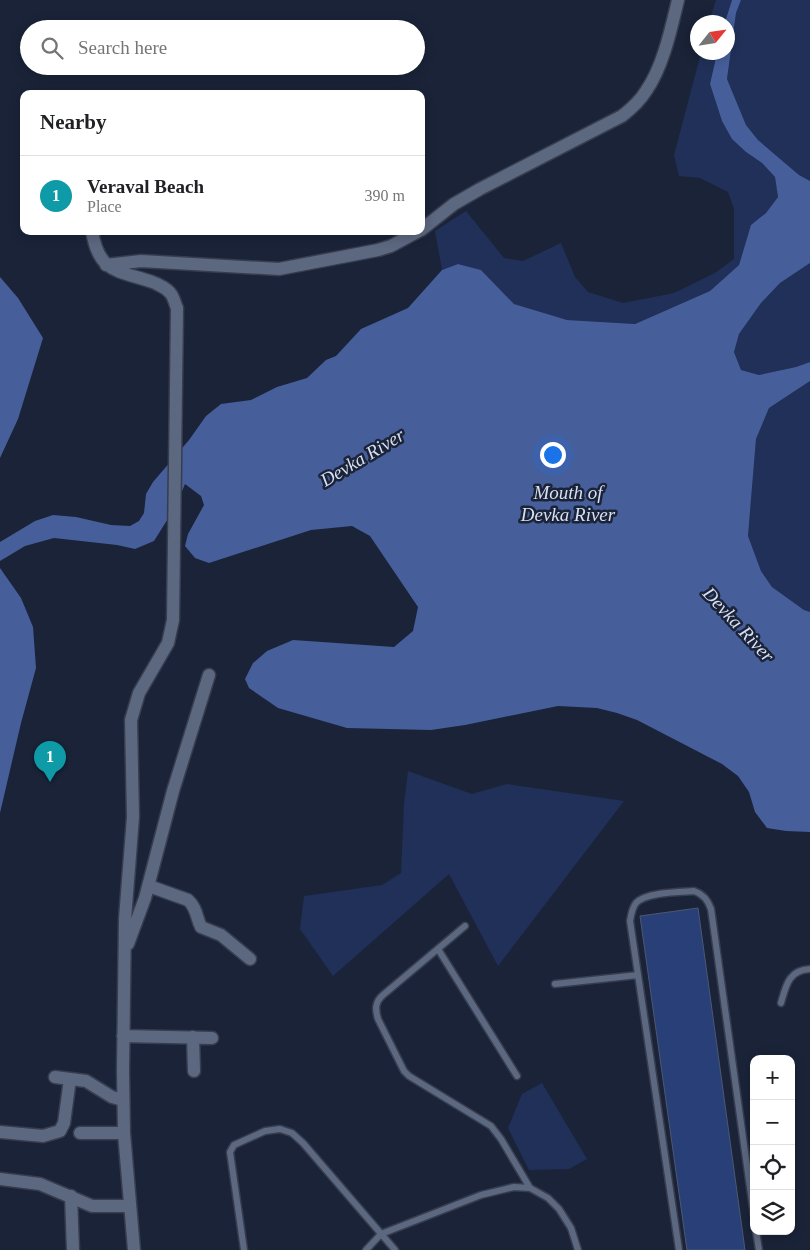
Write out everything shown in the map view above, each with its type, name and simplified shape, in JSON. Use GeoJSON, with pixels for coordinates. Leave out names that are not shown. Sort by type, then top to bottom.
{"type":"FeatureCollection","features":[{"type":"Feature","properties":{"kind":"street"},"geometry":{"type":"LineString","coordinates":[[425,226],[466,197],[622,116],[637,103],[654,77],[671,29],[678,0]]}},
{"type":"Feature","properties":{"kind":"street"},"geometry":{"type":"LineString","coordinates":[[92,235],[94,248],[111,268],[164,287],[171,293],[177,308],[173,620],[168,643],[139,693],[131,720],[134,817],[125,919],[123,1100],[129,1206],[134,1250]]}},
{"type":"Feature","properties":{"kind":"street"},"geometry":{"type":"LineString","coordinates":[[111,268],[141,260],[279,269],[378,250],[391,246],[411,235]]}},
{"type":"Feature","properties":{"kind":"street"},"geometry":{"type":"LineString","coordinates":[[125,953],[149,886],[173,791],[209,675]]}},
{"type":"Feature","properties":{"kind":"street"},"geometry":{"type":"LineString","coordinates":[[149,886],[188,900],[197,912],[201,927],[221,935],[250,959]]}},
{"type":"Feature","properties":{"kind":"street"},"geometry":{"type":"LineString","coordinates":[[124,1036],[212,1038]]}},
{"type":"Feature","properties":{"kind":"street"},"geometry":{"type":"LineString","coordinates":[[193,1037],[194,1071]]}},
{"type":"Feature","properties":{"kind":"street"},"geometry":{"type":"LineString","coordinates":[[55,1077],[86,1081],[112,1097],[123,1100]]}},
{"type":"Feature","properties":{"kind":"street"},"geometry":{"type":"LineString","coordinates":[[0,1132],[43,1136],[60,1130],[64,1123],[70,1079]]}},
{"type":"Feature","properties":{"kind":"street"},"geometry":{"type":"LineString","coordinates":[[80,1133],[124,1134]]}},
{"type":"Feature","properties":{"kind":"street"},"geometry":{"type":"LineString","coordinates":[[0,1178],[40,1184],[92,1206],[129,1206]]}},
{"type":"Feature","properties":{"kind":"street"},"geometry":{"type":"LineString","coordinates":[[71,1196],[73,1250]]}},
{"type":"Feature","properties":{"kind":"lane"},"geometry":{"type":"LineString","coordinates":[[679,1250],[630,921],[636,902],[645,896],[694,891],[700,893],[708,901],[711,909],[750,1190]]}},
{"type":"Feature","properties":{"kind":"lane"},"geometry":{"type":"LineString","coordinates":[[465,926],[378,999],[376,1011],[378,1019],[404,1070],[409,1076],[491,1126],[501,1139],[530,1188]]}},
{"type":"Feature","properties":{"kind":"lane"},"geometry":{"type":"LineString","coordinates":[[438,949],[517,1076]]}},
{"type":"Feature","properties":{"kind":"lane"},"geometry":{"type":"LineString","coordinates":[[781,1003],[790,976],[796,972],[810,969]]}},
{"type":"Feature","properties":{"kind":"lane"},"geometry":{"type":"LineString","coordinates":[[555,984],[638,975]]}},
{"type":"Feature","properties":{"kind":"lane"},"geometry":{"type":"LineString","coordinates":[[244,1250],[230,1152],[234,1145],[264,1131],[280,1128],[292,1133],[303,1143],[395,1250]]}},
{"type":"Feature","properties":{"kind":"lane"},"geometry":{"type":"LineString","coordinates":[[366,1250],[381,1234],[481,1195],[514,1187],[530,1188],[548,1198],[559,1209],[571,1228],[578,1250]]}},
{"type":"Feature","properties":{"kind":"lane"},"geometry":{"type":"LineString","coordinates":[[757,1235],[759,1250]]}},
{"type":"Feature","properties":{"kind":"shaded area"},"geometry":{"type":"Polygon","coordinates":[[[716,0],[732,0],[727,15],[711,15],[716,0]]]}},
{"type":"Feature","properties":{"kind":"shaded area"},"geometry":{"type":"Polygon","coordinates":[[[741,0],[810,0],[810,181],[799,175],[758,140],[746,125],[727,79],[730,60],[735,60],[736,13],[741,0]]]}},
{"type":"Feature","properties":{"kind":"shaded area"},"geometry":{"type":"Polygon","coordinates":[[[699,60],[715,60],[710,84],[722,121],[746,152],[762,163],[775,177],[778,197],[766,213],[751,226],[739,265],[710,291],[635,324],[566,320],[514,304],[481,270],[458,264],[442,270],[435,231],[466,211],[504,258],[523,261],[561,243],[575,277],[588,292],[623,303],[674,293],[715,273],[734,259],[734,209],[728,192],[700,178],[679,176],[674,155],[699,60]]]}},
{"type":"Feature","properties":{"kind":"shaded area"},"geometry":{"type":"Polygon","coordinates":[[[810,263],[810,362],[759,375],[741,370],[734,352],[739,334],[761,303],[780,283],[810,263]]]}},
{"type":"Feature","properties":{"kind":"shaded area"},"geometry":{"type":"Polygon","coordinates":[[[810,381],[810,612],[804,610],[772,587],[761,571],[748,536],[756,439],[769,408],[810,381]]]}},
{"type":"Feature","properties":{"kind":"shaded area"},"geometry":{"type":"Polygon","coordinates":[[[408,771],[472,794],[507,784],[624,801],[498,966],[449,874],[333,976],[300,929],[304,896],[382,885],[401,873],[404,804],[408,771]]]}},
{"type":"Feature","properties":{"kind":"shaded area"},"geometry":{"type":"Polygon","coordinates":[[[542,1083],[587,1159],[569,1169],[529,1170],[508,1128],[522,1094],[542,1083]]]}},
{"type":"Feature","properties":{"kind":"water","name":"Mouth of Devka River"},"geometry":{"type":"Polygon","coordinates":[[[732,0],[741,0],[735,20],[735,15],[727,15],[732,0]]]}},
{"type":"Feature","properties":{"kind":"water","name":"Mouth of Devka River"},"geometry":{"type":"Polygon","coordinates":[[[715,60],[730,60],[727,79],[746,125],[758,140],[799,175],[810,181],[810,263],[780,283],[761,303],[739,334],[734,352],[741,370],[759,375],[810,362],[810,381],[769,408],[756,439],[748,536],[761,571],[772,587],[804,610],[810,612],[810,832],[767,828],[755,812],[749,792],[738,776],[722,764],[637,720],[597,708],[558,706],[431,730],[347,728],[278,708],[249,688],[245,679],[253,663],[267,651],[293,640],[394,647],[413,631],[418,607],[370,536],[352,526],[311,530],[209,563],[195,558],[185,546],[188,534],[204,505],[201,496],[185,484],[176,506],[154,541],[135,549],[117,545],[54,538],[25,546],[0,561],[0,542],[35,521],[53,515],[76,517],[111,525],[130,526],[139,521],[144,513],[146,494],[153,482],[189,440],[206,416],[221,404],[251,400],[277,387],[307,378],[326,360],[336,356],[361,329],[408,308],[442,270],[458,264],[481,270],[514,304],[567,320],[635,324],[710,291],[739,265],[751,225],[766,213],[778,197],[775,177],[762,163],[732,139],[722,121],[710,84],[715,60]]]}},
{"type":"Feature","properties":{"kind":"water"},"geometry":{"type":"Polygon","coordinates":[[[0,277],[18,298],[43,338],[18,419],[0,458],[0,277]]]}},
{"type":"Feature","properties":{"kind":"water"},"geometry":{"type":"Polygon","coordinates":[[[0,568],[21,598],[33,627],[36,668],[0,813],[0,568]]]}},
{"type":"Feature","properties":{"kind":"building"},"geometry":{"type":"Polygon","coordinates":[[[698,908],[745,1250],[687,1250],[640,916],[698,908]]]}},
{"type":"Feature","properties":{"kind":"place","name":"Veraval Beach"},"geometry":{"type":"Point","coordinates":[50,782]}},
{"type":"Feature","properties":{"kind":"water label","name":"Devka River"},"geometry":{"type":"Point","coordinates":[362,457]}},
{"type":"Feature","properties":{"kind":"water label","name":"Devka River"},"geometry":{"type":"Point","coordinates":[739,624]}}]}
